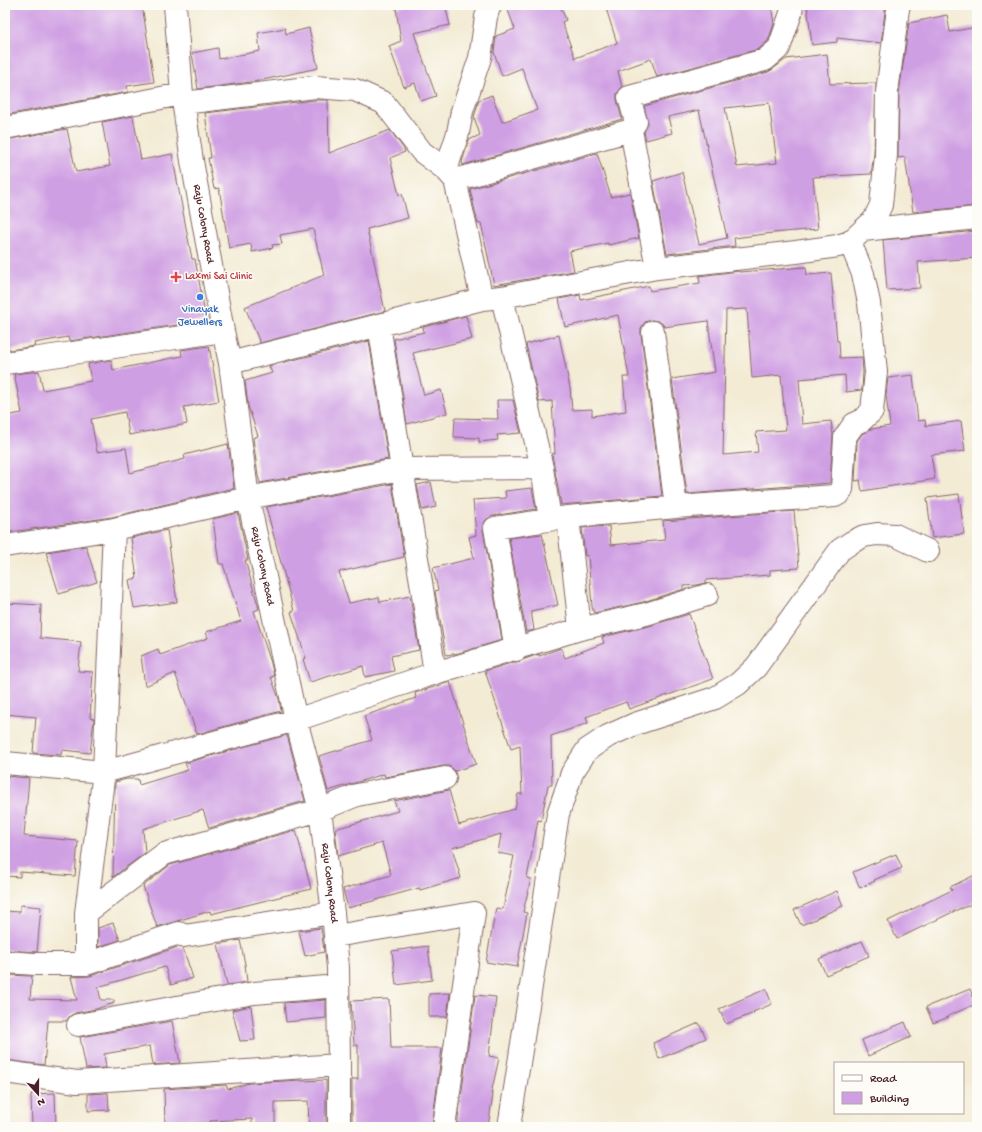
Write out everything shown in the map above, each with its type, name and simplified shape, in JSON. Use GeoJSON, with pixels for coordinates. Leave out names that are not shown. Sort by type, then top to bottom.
{"type":"FeatureCollection","features":[{"type":"Feature","properties":{"kind":"street","name":"Raju Colony Road"},"geometry":{"type":"LineString","coordinates":[[175,5],[183,99],[192,161],[230,363],[248,498],[296,720],[320,810],[333,913],[338,968],[339,1127]]}},
{"type":"Feature","properties":{"kind":"street"},"geometry":{"type":"LineString","coordinates":[[491,5],[489,6],[486,17],[480,58],[462,111],[451,175],[492,298],[542,468],[559,518],[580,629]]}},
{"type":"Feature","properties":{"kind":"street"},"geometry":{"type":"LineString","coordinates":[[657,268],[631,130],[636,122],[629,97],[765,60],[778,48],[791,13],[792,5]]}},
{"type":"Feature","properties":{"kind":"street"},"geometry":{"type":"LineString","coordinates":[[230,363],[492,298],[657,268],[838,246],[856,236],[874,220],[881,205],[886,155],[887,92],[899,5]]}},
{"type":"Feature","properties":{"kind":"street"},"geometry":{"type":"LineString","coordinates":[[5,128],[183,99],[316,87],[355,90],[384,103],[422,152],[451,175]]}},
{"type":"Feature","properties":{"kind":"street"},"geometry":{"type":"LineString","coordinates":[[451,175],[631,130]]}},
{"type":"Feature","properties":{"kind":"street"},"geometry":{"type":"LineString","coordinates":[[856,236],[977,218]]}},
{"type":"Feature","properties":{"kind":"street"},"geometry":{"type":"LineString","coordinates":[[516,650],[495,528],[559,518],[676,507],[835,496],[840,493],[842,489],[845,437],[854,424],[861,421],[872,411],[876,372],[869,303],[856,236]]}},
{"type":"Feature","properties":{"kind":"street"},"geometry":{"type":"LineString","coordinates":[[379,325],[422,582],[435,673]]}},
{"type":"Feature","properties":{"kind":"street"},"geometry":{"type":"LineString","coordinates":[[5,363],[223,331]]}},
{"type":"Feature","properties":{"kind":"street"},"geometry":{"type":"LineString","coordinates":[[653,332],[676,507]]}},
{"type":"Feature","properties":{"kind":"street"},"geometry":{"type":"LineString","coordinates":[[5,546],[114,529],[248,498],[402,469],[542,468]]}},
{"type":"Feature","properties":{"kind":"street"},"geometry":{"type":"LineString","coordinates":[[86,964],[86,913],[104,772],[114,529]]}},
{"type":"Feature","properties":{"kind":"street"},"geometry":{"type":"LineString","coordinates":[[510,1127],[558,814],[572,773],[587,750],[608,736],[635,724],[715,698],[738,684],[756,667],[840,550],[852,542],[864,536],[877,534],[895,536],[928,551]]}},
{"type":"Feature","properties":{"kind":"street"},"geometry":{"type":"LineString","coordinates":[[5,763],[104,772],[296,720],[435,673],[516,650],[580,629],[646,614],[707,595]]}},
{"type":"Feature","properties":{"kind":"street"},"geometry":{"type":"LineString","coordinates":[[86,913],[164,854],[320,810],[357,795],[445,778]]}},
{"type":"Feature","properties":{"kind":"street"},"geometry":{"type":"LineString","coordinates":[[5,962],[36,964],[86,964],[179,933],[184,936],[333,913]]}},
{"type":"Feature","properties":{"kind":"street"},"geometry":{"type":"LineString","coordinates":[[335,936],[474,913],[444,1127]]}},
{"type":"Feature","properties":{"kind":"street"},"geometry":{"type":"LineString","coordinates":[[78,1025],[254,994],[338,986]]}},
{"type":"Feature","properties":{"kind":"street"},"geometry":{"type":"LineString","coordinates":[[5,1072],[77,1082],[339,1064]]}},
{"type":"Feature","properties":{"kind":"building"},"geometry":{"type":"Polygon","coordinates":[[[5,5],[142,5],[154,82],[127,86],[128,92],[5,115],[5,5]]]}},
{"type":"Feature","properties":{"kind":"building"},"geometry":{"type":"Polygon","coordinates":[[[414,5],[445,5],[450,25],[414,33],[436,96],[421,101],[415,83],[404,87],[389,46],[401,41],[396,8],[414,5]]]}},
{"type":"Feature","properties":{"kind":"building"},"geometry":{"type":"Polygon","coordinates":[[[506,5],[560,5],[566,20],[562,22],[575,58],[617,43],[605,5],[771,5],[774,24],[768,41],[759,49],[657,77],[651,59],[618,71],[622,87],[617,94],[617,100],[622,119],[463,165],[462,162],[469,140],[480,135],[474,117],[479,100],[492,95],[502,122],[537,110],[522,68],[502,76],[494,52],[496,36],[515,29],[506,5]]]}},
{"type":"Feature","properties":{"kind":"building"},"geometry":{"type":"Polygon","coordinates":[[[807,5],[886,5],[881,43],[837,38],[837,42],[812,45],[807,5]]]}},
{"type":"Feature","properties":{"kind":"building"},"geometry":{"type":"Polygon","coordinates":[[[947,15],[950,32],[977,27],[977,206],[913,212],[905,157],[898,158],[899,93],[909,23],[947,15]]]}},
{"type":"Feature","properties":{"kind":"building"},"geometry":{"type":"Polygon","coordinates":[[[285,28],[286,34],[309,28],[318,68],[258,81],[198,89],[192,53],[218,48],[219,59],[260,51],[258,33],[285,28]]]}},
{"type":"Feature","properties":{"kind":"building"},"geometry":{"type":"Polygon","coordinates":[[[827,54],[830,84],[876,83],[874,154],[871,174],[813,177],[818,229],[734,238],[735,246],[667,254],[653,181],[682,172],[699,244],[727,238],[699,110],[668,117],[672,133],[646,140],[644,132],[648,123],[644,106],[768,72],[786,59],[827,54]],[[769,103],[725,108],[737,167],[777,163],[769,103]]]}},
{"type":"Feature","properties":{"kind":"building"},"geometry":{"type":"Polygon","coordinates":[[[315,100],[328,100],[329,153],[390,130],[405,152],[390,158],[399,195],[402,194],[408,218],[367,229],[385,311],[260,343],[245,307],[324,275],[313,229],[280,235],[282,244],[272,245],[273,248],[252,252],[251,244],[229,248],[219,188],[214,189],[208,158],[211,158],[205,113],[315,100]]]}},
{"type":"Feature","properties":{"kind":"building"},"geometry":{"type":"Polygon","coordinates":[[[133,116],[141,160],[172,154],[192,259],[195,259],[206,319],[204,320],[205,321],[69,341],[68,337],[34,343],[35,346],[10,350],[9,348],[5,349],[5,140],[67,129],[76,172],[110,166],[102,122],[133,116]]]}},
{"type":"Feature","properties":{"kind":"building"},"geometry":{"type":"Polygon","coordinates":[[[597,153],[611,197],[630,193],[639,238],[570,251],[574,271],[494,285],[481,223],[478,224],[470,189],[597,153]]]}},
{"type":"Feature","properties":{"kind":"building"},"geometry":{"type":"Polygon","coordinates":[[[977,231],[977,258],[918,262],[920,288],[887,290],[883,240],[977,231]]]}},
{"type":"Feature","properties":{"kind":"building"},"geometry":{"type":"Polygon","coordinates":[[[806,267],[807,275],[831,273],[840,358],[862,357],[863,372],[862,390],[846,392],[845,375],[799,379],[802,424],[831,421],[833,435],[830,483],[687,494],[672,379],[715,372],[708,321],[664,327],[663,324],[658,321],[652,320],[645,322],[641,328],[641,334],[662,496],[561,505],[552,454],[555,454],[552,401],[539,402],[526,344],[559,335],[570,388],[572,410],[592,409],[592,416],[626,411],[623,377],[629,377],[618,315],[565,327],[559,299],[580,295],[581,300],[649,286],[650,291],[700,283],[699,276],[806,267]],[[747,309],[726,310],[723,455],[758,452],[756,432],[786,430],[781,375],[752,378],[747,309]]]}},
{"type":"Feature","properties":{"kind":"building"},"geometry":{"type":"Polygon","coordinates":[[[466,316],[472,339],[413,353],[424,395],[441,390],[447,413],[407,424],[394,339],[424,332],[423,327],[466,316]]]}},
{"type":"Feature","properties":{"kind":"building"},"geometry":{"type":"Polygon","coordinates":[[[369,341],[388,459],[260,483],[253,438],[258,436],[248,406],[245,381],[272,373],[269,366],[369,341]]]}},
{"type":"Feature","properties":{"kind":"building"},"geometry":{"type":"Polygon","coordinates":[[[209,346],[219,401],[184,407],[187,424],[129,435],[125,412],[91,419],[97,452],[126,448],[130,473],[185,459],[184,455],[228,444],[234,488],[112,517],[5,533],[5,416],[22,413],[14,374],[39,371],[43,390],[91,381],[88,364],[111,360],[113,370],[182,356],[181,350],[209,346]]]}},
{"type":"Feature","properties":{"kind":"building"},"geometry":{"type":"Polygon","coordinates":[[[913,375],[918,421],[925,420],[926,426],[961,421],[965,451],[931,455],[935,479],[862,491],[860,480],[855,481],[857,441],[862,434],[871,429],[890,426],[886,395],[888,378],[913,375]]]}},
{"type":"Feature","properties":{"kind":"building"},"geometry":{"type":"Polygon","coordinates":[[[497,400],[513,400],[521,433],[497,435],[498,440],[479,442],[479,438],[454,437],[455,418],[498,419],[497,400]]]}},
{"type":"Feature","properties":{"kind":"building"},"geometry":{"type":"Polygon","coordinates":[[[431,482],[436,507],[422,510],[417,485],[431,482]]]}},
{"type":"Feature","properties":{"kind":"building"},"geometry":{"type":"Polygon","coordinates":[[[392,484],[404,557],[339,572],[349,603],[379,597],[380,602],[410,596],[419,650],[391,656],[394,671],[365,677],[363,666],[310,682],[303,659],[306,658],[291,612],[294,611],[266,507],[392,484]]]}},
{"type":"Feature","properties":{"kind":"building"},"geometry":{"type":"Polygon","coordinates":[[[532,488],[536,509],[493,516],[487,519],[483,524],[502,640],[459,653],[446,655],[435,591],[438,590],[433,568],[474,558],[469,537],[476,535],[473,500],[506,498],[505,491],[532,488]]]}},
{"type":"Feature","properties":{"kind":"building"},"geometry":{"type":"Polygon","coordinates":[[[959,494],[964,534],[932,538],[927,498],[959,494]]]}},
{"type":"Feature","properties":{"kind":"building"},"geometry":{"type":"Polygon","coordinates":[[[794,511],[799,568],[770,570],[770,575],[706,580],[706,583],[684,586],[684,589],[643,602],[594,613],[592,607],[588,555],[585,556],[582,528],[609,526],[611,545],[665,540],[663,521],[794,511]]]}},
{"type":"Feature","properties":{"kind":"building"},"geometry":{"type":"Polygon","coordinates":[[[238,513],[248,560],[245,560],[259,609],[254,611],[271,663],[274,676],[271,677],[279,699],[281,711],[197,734],[175,673],[145,686],[141,656],[158,649],[160,655],[208,638],[206,632],[241,621],[223,564],[219,564],[213,519],[238,513]]]}},
{"type":"Feature","properties":{"kind":"building"},"geometry":{"type":"Polygon","coordinates":[[[167,530],[177,602],[134,608],[129,580],[137,578],[131,538],[167,530]]]}},
{"type":"Feature","properties":{"kind":"building"},"geometry":{"type":"Polygon","coordinates":[[[542,534],[558,605],[531,611],[534,630],[526,632],[509,538],[542,534]]]}},
{"type":"Feature","properties":{"kind":"building"},"geometry":{"type":"Polygon","coordinates":[[[86,546],[97,582],[59,594],[46,552],[86,546]]]}},
{"type":"Feature","properties":{"kind":"building"},"geometry":{"type":"Polygon","coordinates":[[[5,603],[41,605],[40,638],[81,642],[78,671],[93,672],[90,718],[94,719],[90,753],[62,750],[61,755],[33,753],[36,717],[5,714],[5,603]]]}},
{"type":"Feature","properties":{"kind":"building"},"geometry":{"type":"Polygon","coordinates":[[[689,614],[713,679],[629,709],[626,702],[586,717],[588,723],[551,736],[552,785],[548,785],[541,821],[538,820],[527,878],[531,879],[523,912],[527,913],[517,967],[486,962],[496,908],[503,909],[514,856],[498,853],[501,834],[452,848],[461,878],[348,908],[343,889],[391,875],[382,843],[338,856],[335,829],[398,811],[394,801],[449,790],[459,825],[515,809],[518,794],[522,794],[520,746],[511,749],[485,671],[518,662],[539,654],[539,656],[561,648],[565,658],[604,643],[602,637],[649,626],[689,614]]]}},
{"type":"Feature","properties":{"kind":"building"},"geometry":{"type":"Polygon","coordinates":[[[450,682],[476,764],[455,771],[449,766],[443,766],[385,777],[384,774],[328,791],[319,756],[372,740],[364,716],[416,698],[415,693],[450,682]]]}},
{"type":"Feature","properties":{"kind":"building"},"geometry":{"type":"Polygon","coordinates":[[[287,735],[305,801],[209,828],[203,810],[143,829],[145,853],[113,877],[115,782],[127,779],[138,779],[139,785],[188,770],[185,763],[287,735]]]}},
{"type":"Feature","properties":{"kind":"building"},"geometry":{"type":"Polygon","coordinates":[[[5,776],[29,778],[24,836],[78,841],[75,876],[20,872],[20,877],[5,876],[5,776]]]}},
{"type":"Feature","properties":{"kind":"building"},"geometry":{"type":"Polygon","coordinates":[[[296,830],[311,889],[211,914],[210,911],[157,927],[143,886],[170,865],[296,830]]]}},
{"type":"Feature","properties":{"kind":"building"},"geometry":{"type":"Polygon","coordinates":[[[896,854],[902,868],[874,880],[875,881],[860,888],[853,872],[896,854]]]}},
{"type":"Feature","properties":{"kind":"building"},"geometry":{"type":"Polygon","coordinates":[[[977,874],[977,901],[897,939],[888,921],[952,890],[950,887],[977,874]]]}},
{"type":"Feature","properties":{"kind":"building"},"geometry":{"type":"Polygon","coordinates":[[[837,891],[843,906],[801,925],[794,910],[837,891]]]}},
{"type":"Feature","properties":{"kind":"building"},"geometry":{"type":"Polygon","coordinates":[[[20,905],[41,907],[37,952],[5,950],[5,911],[20,912],[20,905]]]}},
{"type":"Feature","properties":{"kind":"building"},"geometry":{"type":"Polygon","coordinates":[[[113,923],[120,940],[98,947],[98,928],[113,923]]]}},
{"type":"Feature","properties":{"kind":"building"},"geometry":{"type":"Polygon","coordinates":[[[321,928],[324,952],[305,956],[299,931],[321,928]]]}},
{"type":"Feature","properties":{"kind":"building"},"geometry":{"type":"Polygon","coordinates":[[[240,940],[247,982],[227,985],[218,944],[240,940]]]}},
{"type":"Feature","properties":{"kind":"building"},"geometry":{"type":"Polygon","coordinates":[[[862,941],[869,956],[826,975],[819,959],[862,941]]]}},
{"type":"Feature","properties":{"kind":"building"},"geometry":{"type":"Polygon","coordinates":[[[428,946],[432,980],[396,985],[392,951],[428,946]]]}},
{"type":"Feature","properties":{"kind":"building"},"geometry":{"type":"Polygon","coordinates":[[[178,947],[183,948],[193,978],[171,985],[165,967],[98,987],[101,1000],[114,1000],[114,1003],[96,1009],[75,1013],[66,1021],[48,1021],[44,1065],[5,1060],[8,1019],[5,1019],[5,975],[32,976],[30,999],[77,1000],[71,977],[90,976],[178,947]]]}},
{"type":"Feature","properties":{"kind":"building"},"geometry":{"type":"Polygon","coordinates":[[[766,989],[772,1004],[726,1024],[719,1009],[766,989]]]}},
{"type":"Feature","properties":{"kind":"building"},"geometry":{"type":"Polygon","coordinates":[[[970,989],[976,1004],[933,1023],[926,1007],[970,989]]]}},
{"type":"Feature","properties":{"kind":"building"},"geometry":{"type":"Polygon","coordinates":[[[450,993],[447,1017],[429,1017],[429,994],[450,993]]]}},
{"type":"Feature","properties":{"kind":"building"},"geometry":{"type":"Polygon","coordinates":[[[475,995],[496,997],[489,1056],[499,1058],[491,1094],[493,1094],[488,1127],[457,1127],[475,995]]]}},
{"type":"Feature","properties":{"kind":"building"},"geometry":{"type":"Polygon","coordinates":[[[389,999],[391,1048],[442,1048],[432,1127],[352,1127],[352,1079],[358,1079],[358,1045],[354,1045],[351,1001],[389,999]]]}},
{"type":"Feature","properties":{"kind":"building"},"geometry":{"type":"Polygon","coordinates":[[[326,1000],[326,1018],[286,1022],[284,1003],[326,1000]]]}},
{"type":"Feature","properties":{"kind":"building"},"geometry":{"type":"Polygon","coordinates":[[[251,1006],[255,1040],[240,1041],[232,1010],[251,1006]]]}},
{"type":"Feature","properties":{"kind":"building"},"geometry":{"type":"Polygon","coordinates":[[[172,1021],[180,1063],[153,1065],[150,1046],[104,1054],[106,1068],[86,1069],[80,1037],[172,1021]]]}},
{"type":"Feature","properties":{"kind":"building"},"geometry":{"type":"Polygon","coordinates":[[[905,1022],[911,1037],[868,1056],[862,1040],[905,1022]]]}},
{"type":"Feature","properties":{"kind":"building"},"geometry":{"type":"Polygon","coordinates":[[[699,1023],[706,1038],[659,1059],[653,1043],[699,1023]]]}},
{"type":"Feature","properties":{"kind":"building"},"geometry":{"type":"Polygon","coordinates":[[[326,1080],[326,1127],[309,1127],[308,1101],[275,1102],[275,1124],[252,1125],[252,1119],[210,1121],[210,1123],[182,1124],[182,1127],[165,1127],[164,1089],[226,1085],[228,1089],[249,1083],[326,1080]]]}},
{"type":"Feature","properties":{"kind":"building"},"geometry":{"type":"Polygon","coordinates":[[[55,1093],[56,1127],[32,1127],[31,1094],[55,1093]]]}},
{"type":"Feature","properties":{"kind":"building"},"geometry":{"type":"Polygon","coordinates":[[[108,1093],[109,1110],[88,1111],[88,1094],[108,1093]]]}},
{"type":"Feature","properties":{"kind":"place","name":"Laxmi Sai Clinic"},"geometry":{"type":"Point","coordinates":[176,277]}},
{"type":"Feature","properties":{"kind":"place","name":"Vinayak Jewellers"},"geometry":{"type":"Point","coordinates":[200,297]}}]}
